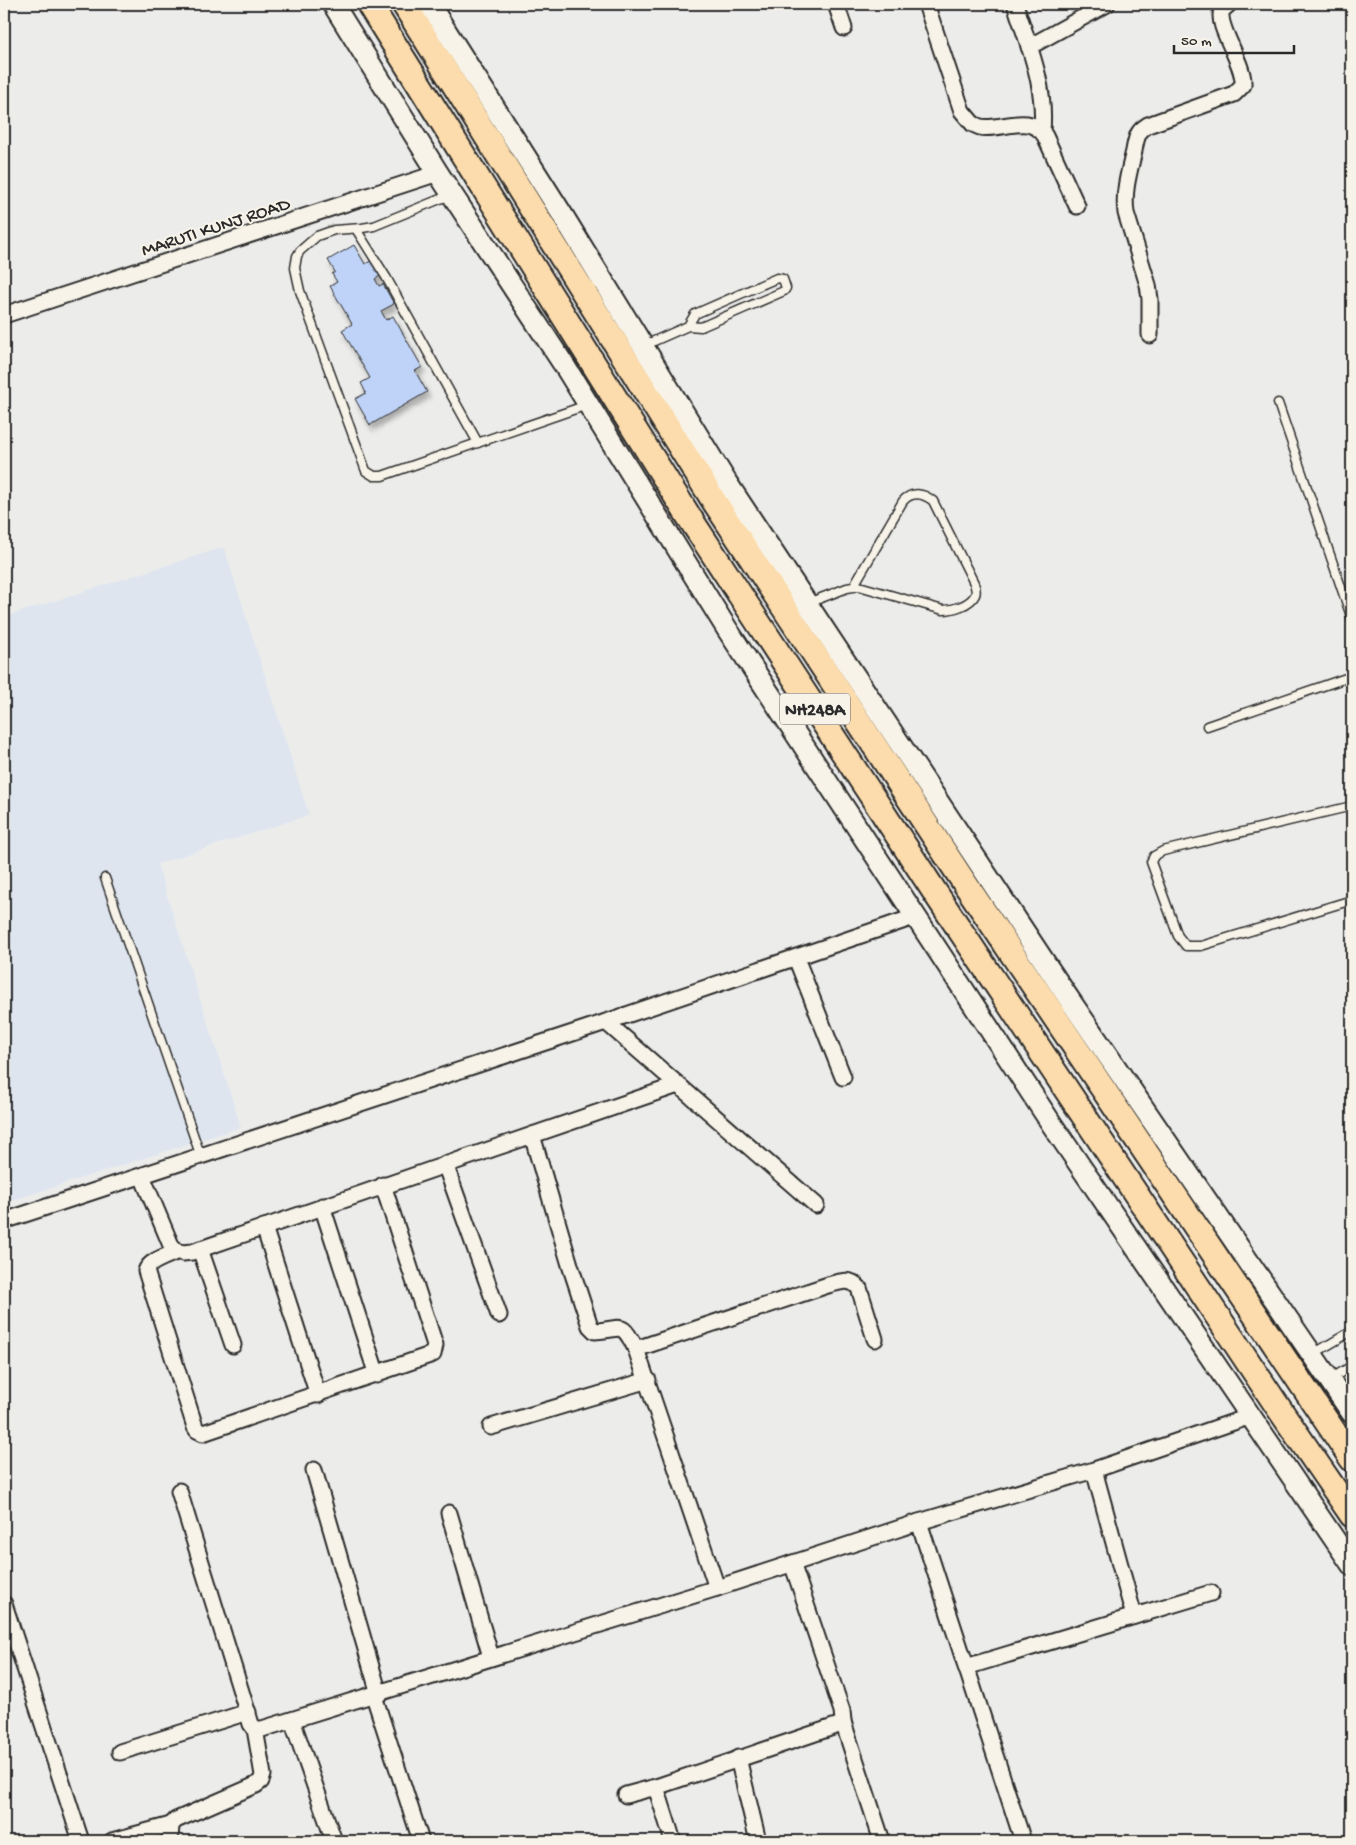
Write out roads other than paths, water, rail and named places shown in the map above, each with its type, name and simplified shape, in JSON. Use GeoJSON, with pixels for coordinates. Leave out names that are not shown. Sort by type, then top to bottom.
{"type":"FeatureCollection","features":[{"type":"Feature","properties":{"kind":"highway","name":"NH248A"},"geometry":{"type":"LineString","coordinates":[[369,4],[691,520],[935,892],[1352,1515]]}},
{"type":"Feature","properties":{"kind":"highway","name":"NH248A"},"geometry":{"type":"LineString","coordinates":[[404,4],[714,501],[964,882],[1352,1459]]}},
{"type":"Feature","properties":{"kind":"main road"},"geometry":{"type":"LineString","coordinates":[[332,4],[438,173],[588,404],[727,629],[1053,1126],[1352,1565]]}},
{"type":"Feature","properties":{"kind":"main road"},"geometry":{"type":"LineString","coordinates":[[429,4],[727,483],[806,604],[1067,996],[1352,1413]]}},
{"type":"Feature","properties":{"kind":"street"},"geometry":{"type":"LineString","coordinates":[[836,4],[844,28]]}},
{"type":"Feature","properties":{"kind":"street"},"geometry":{"type":"LineString","coordinates":[[926,4],[959,104],[966,118],[980,127],[1028,123],[1042,131]]}},
{"type":"Feature","properties":{"kind":"street"},"geometry":{"type":"LineString","coordinates":[[1015,4],[1040,81],[1043,98],[1042,131],[1077,206]]}},
{"type":"Feature","properties":{"kind":"street"},"geometry":{"type":"LineString","coordinates":[[1029,47],[1107,4]]}},
{"type":"Feature","properties":{"kind":"street"},"geometry":{"type":"LineString","coordinates":[[1150,335],[1150,299],[1126,213],[1124,202],[1126,180],[1136,140],[1143,128],[1234,94],[1243,85],[1243,74],[1221,20],[1222,10],[1229,4]]}},
{"type":"Feature","properties":{"kind":"street","name":"MARUTI KUNJ ROAD"},"geometry":{"type":"LineString","coordinates":[[4,315],[438,173]]}},
{"type":"Feature","properties":{"kind":"street"},"geometry":{"type":"LineString","coordinates":[[4,1222],[606,1022],[917,916]]}},
{"type":"Feature","properties":{"kind":"street"},"geometry":{"type":"LineString","coordinates":[[796,958],[843,1077]]}},
{"type":"Feature","properties":{"kind":"street"},"geometry":{"type":"LineString","coordinates":[[606,1022],[816,1205]]}},
{"type":"Feature","properties":{"kind":"street"},"geometry":{"type":"LineString","coordinates":[[383,1186],[435,1345],[433,1354],[377,1375],[200,1433],[197,1430],[146,1272],[147,1267],[176,1252],[184,1253],[200,1249],[322,1206],[678,1085]]}},
{"type":"Feature","properties":{"kind":"street"},"geometry":{"type":"LineString","coordinates":[[532,1135],[590,1326],[595,1331],[616,1327],[621,1329],[636,1348],[717,1588]]}},
{"type":"Feature","properties":{"kind":"street"},"geometry":{"type":"LineString","coordinates":[[445,1164],[499,1315]]}},
{"type":"Feature","properties":{"kind":"street"},"geometry":{"type":"LineString","coordinates":[[142,1176],[171,1246],[176,1252]]}},
{"type":"Feature","properties":{"kind":"street"},"geometry":{"type":"LineString","coordinates":[[322,1206],[377,1375]]}},
{"type":"Feature","properties":{"kind":"street"},"geometry":{"type":"LineString","coordinates":[[264,1227],[318,1395]]}},
{"type":"Feature","properties":{"kind":"street"},"geometry":{"type":"LineString","coordinates":[[200,1249],[233,1345]]}},
{"type":"Feature","properties":{"kind":"street"},"geometry":{"type":"LineString","coordinates":[[636,1348],[828,1285],[849,1280],[859,1288],[875,1340]]}},
{"type":"Feature","properties":{"kind":"street"},"geometry":{"type":"LineString","coordinates":[[491,1427],[648,1380]]}},
{"type":"Feature","properties":{"kind":"street"},"geometry":{"type":"LineString","coordinates":[[255,1729],[270,1728],[490,1657],[717,1588],[919,1522],[1094,1470],[1251,1416]]}},
{"type":"Feature","properties":{"kind":"street"},"geometry":{"type":"LineString","coordinates":[[314,1470],[376,1695],[421,1841]]}},
{"type":"Feature","properties":{"kind":"street"},"geometry":{"type":"LineString","coordinates":[[1094,1470],[1134,1616]]}},
{"type":"Feature","properties":{"kind":"street"},"geometry":{"type":"LineString","coordinates":[[112,1841],[170,1825],[191,1812],[256,1785],[261,1781],[263,1775],[255,1729],[179,1491]]}},
{"type":"Feature","properties":{"kind":"street"},"geometry":{"type":"LineString","coordinates":[[449,1513],[490,1657]]}},
{"type":"Feature","properties":{"kind":"street"},"geometry":{"type":"LineString","coordinates":[[919,1522],[1023,1841]]}},
{"type":"Feature","properties":{"kind":"street"},"geometry":{"type":"LineString","coordinates":[[792,1563],[842,1711],[843,1722],[882,1841]]}},
{"type":"Feature","properties":{"kind":"street"},"geometry":{"type":"LineString","coordinates":[[966,1667],[1211,1593]]}},
{"type":"Feature","properties":{"kind":"street"},"geometry":{"type":"LineString","coordinates":[[4,1604],[81,1841]]}},
{"type":"Feature","properties":{"kind":"street"},"geometry":{"type":"LineString","coordinates":[[120,1752],[248,1712]]}},
{"type":"Feature","properties":{"kind":"street"},"geometry":{"type":"LineString","coordinates":[[292,1720],[334,1841]]}},
{"type":"Feature","properties":{"kind":"street"},"geometry":{"type":"LineString","coordinates":[[626,1795],[656,1787],[843,1722]]}},
{"type":"Feature","properties":{"kind":"street"},"geometry":{"type":"LineString","coordinates":[[738,1758],[758,1841]]}},
{"type":"Feature","properties":{"kind":"street"},"geometry":{"type":"LineString","coordinates":[[656,1787],[673,1841]]}},
{"type":"Feature","properties":{"kind":"street"},"geometry":{"type":"LineString","coordinates":[[170,1825],[170,1841]]}},
{"type":"Feature","properties":{"kind":"lane"},"geometry":{"type":"LineString","coordinates":[[452,194],[374,226],[334,230],[317,236],[300,251],[296,261],[295,268],[300,291],[366,471],[374,476],[382,476],[588,404]]}},
{"type":"Feature","properties":{"kind":"lane"},"geometry":{"type":"LineString","coordinates":[[356,229],[386,277],[478,443]]}},
{"type":"Feature","properties":{"kind":"lane"},"geometry":{"type":"LineString","coordinates":[[643,346],[688,326],[701,326],[784,292],[785,283],[783,279],[778,278],[695,314],[688,326]]}},
{"type":"Feature","properties":{"kind":"lane"},"geometry":{"type":"LineString","coordinates":[[1278,403],[1352,619]]}},
{"type":"Feature","properties":{"kind":"lane"},"geometry":{"type":"LineString","coordinates":[[806,604],[853,586],[943,610],[959,607],[972,599],[976,592],[974,582],[933,501],[920,494],[911,494],[903,501],[853,586]]}},
{"type":"Feature","properties":{"kind":"lane"},"geometry":{"type":"LineString","coordinates":[[1207,726],[1352,676]]}},
{"type":"Feature","properties":{"kind":"lane"},"geometry":{"type":"LineString","coordinates":[[1352,806],[1163,851],[1154,856],[1151,862],[1178,936],[1186,946],[1201,946],[1352,900]]}},
{"type":"Feature","properties":{"kind":"lane"},"geometry":{"type":"LineString","coordinates":[[105,878],[201,1157]]}},
{"type":"Feature","properties":{"kind":"lane"},"geometry":{"type":"LineString","coordinates":[[1311,1355],[1352,1331]]}},
{"type":"Feature","properties":{"kind":"lane"},"geometry":{"type":"LineString","coordinates":[[1329,1380],[1352,1366]]}}]}
